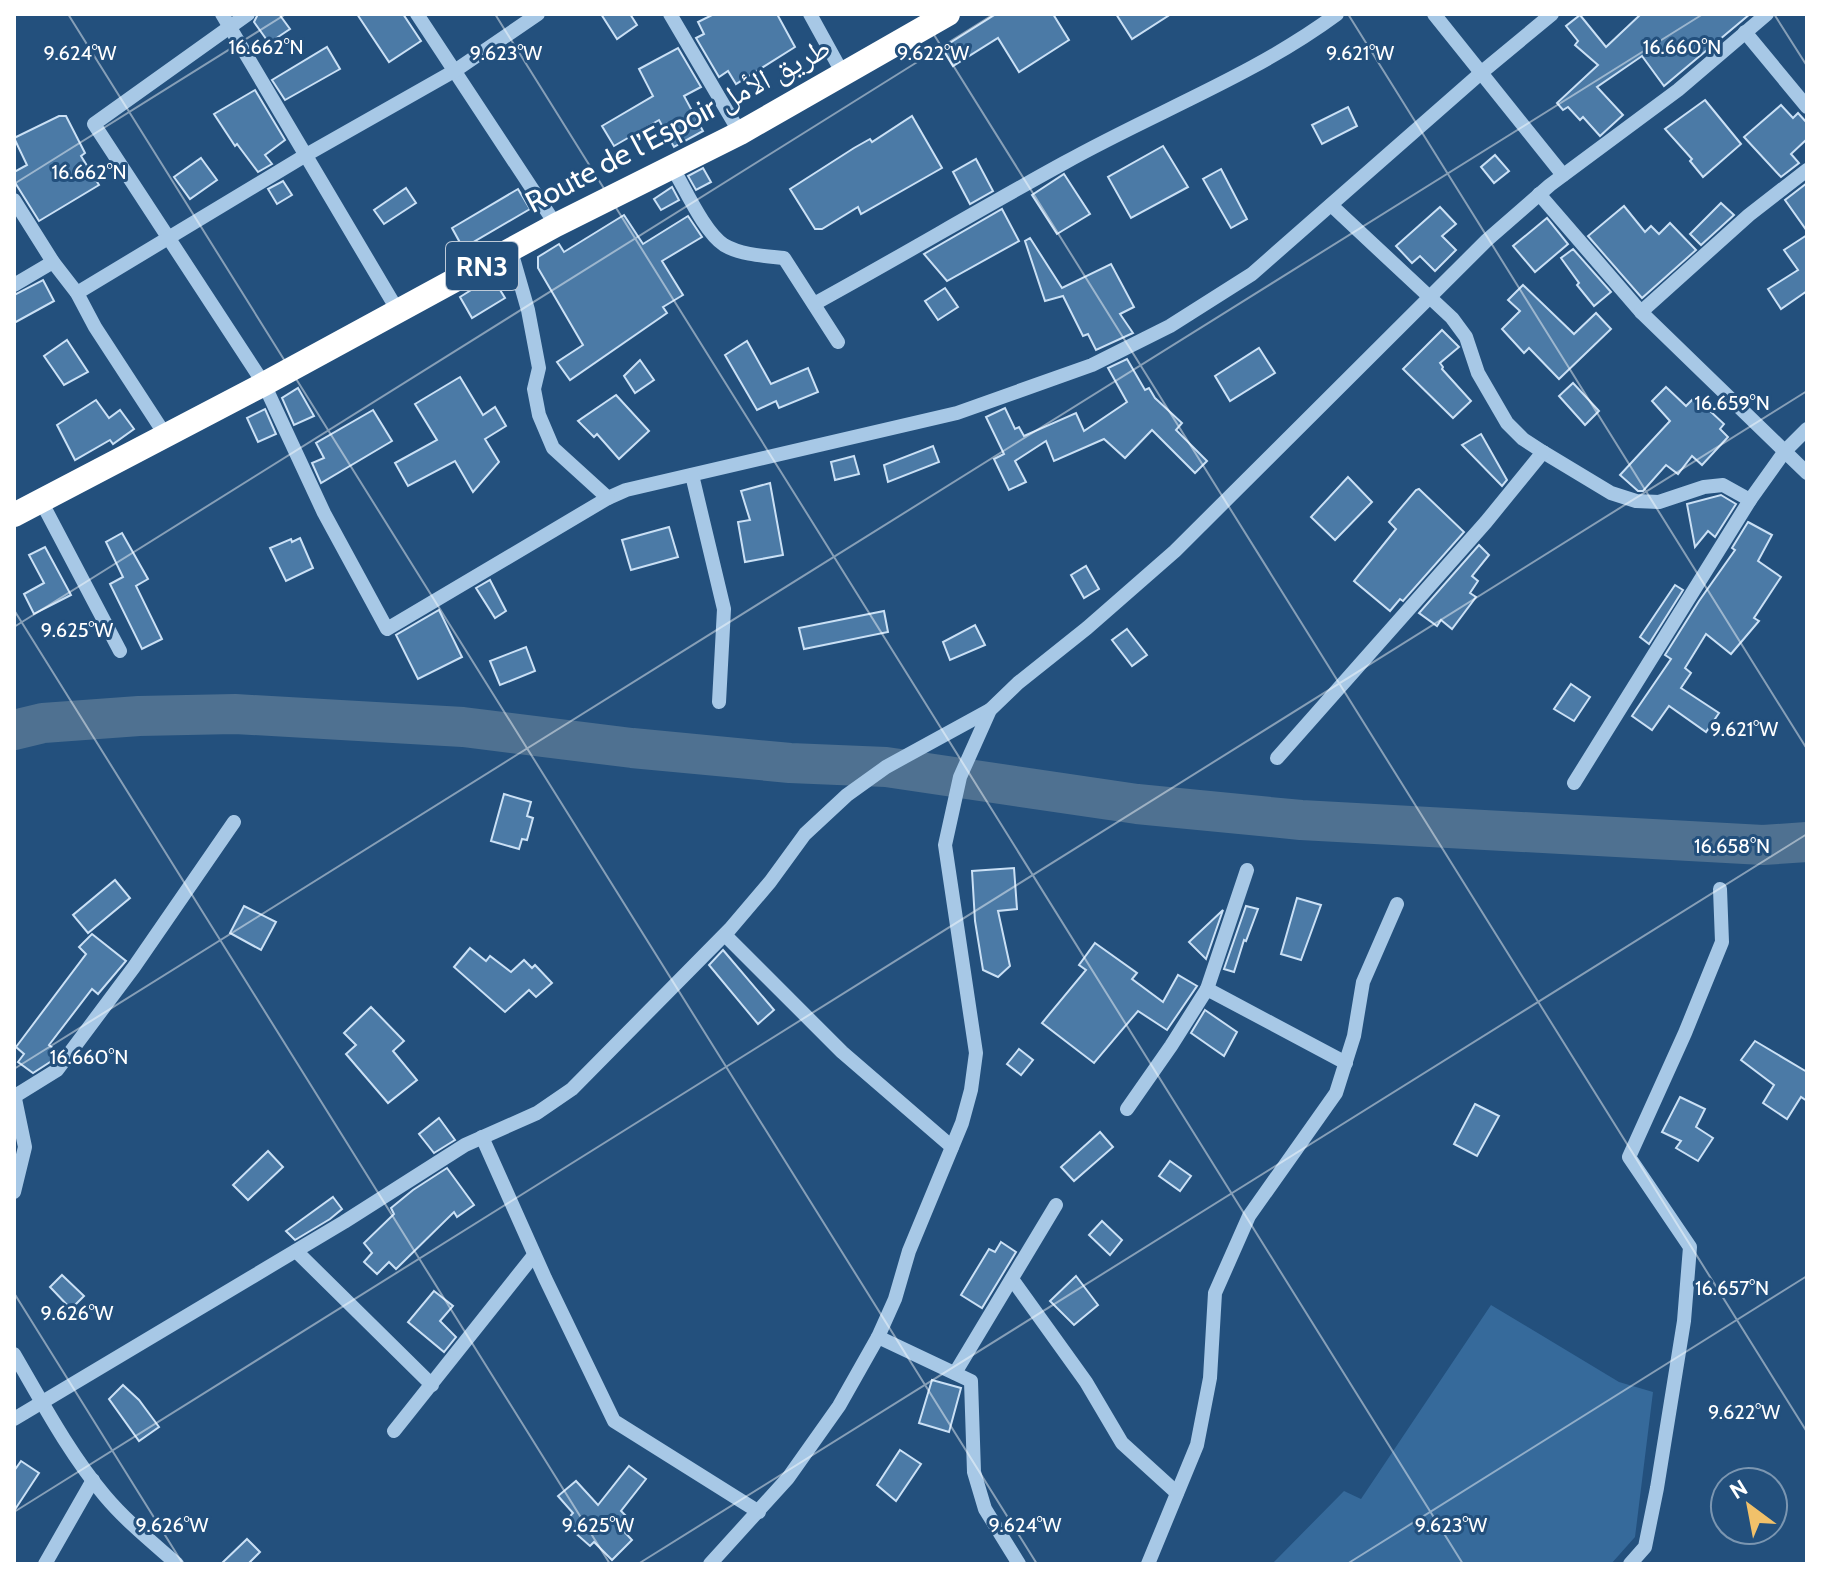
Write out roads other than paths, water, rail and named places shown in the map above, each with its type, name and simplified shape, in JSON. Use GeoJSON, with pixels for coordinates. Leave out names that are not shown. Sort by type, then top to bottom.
{"type":"FeatureCollection","features":[{"type":"Feature","properties":{"kind":"highway","name":"Route de l’Espoir طريق الأمل"},"geometry":{"type":"LineString","coordinates":[[14,515],[264,384],[556,225],[740,133],[948,14]]}},
{"type":"Feature","properties":{"kind":"street"},"geometry":{"type":"LineString","coordinates":[[248,14],[226,20],[94,124],[264,384],[324,513],[387,629],[626,490],[957,413],[1039,381],[1092,365],[1170,326],[1252,274],[1552,14]]}},
{"type":"Feature","properties":{"kind":"street"},"geometry":{"type":"LineString","coordinates":[[417,14],[556,225]]}},
{"type":"Feature","properties":{"kind":"street"},"geometry":{"type":"LineString","coordinates":[[77,293],[306,155],[456,70],[538,14]]}},
{"type":"Feature","properties":{"kind":"street"},"geometry":{"type":"LineString","coordinates":[[670,14],[740,133]]}},
{"type":"Feature","properties":{"kind":"street"},"geometry":{"type":"LineString","coordinates":[[810,14],[843,74]]}},
{"type":"Feature","properties":{"kind":"street"},"geometry":{"type":"LineString","coordinates":[[814,304],[1065,162],[1237,77],[1312,33],[1337,14]]}},
{"type":"Feature","properties":{"kind":"street"},"geometry":{"type":"LineString","coordinates":[[1434,14],[1563,175]]}},
{"type":"Feature","properties":{"kind":"street"},"geometry":{"type":"LineString","coordinates":[[14,1419],[44,1404],[296,1251],[465,1145],[537,1113],[572,1089],[725,935],[805,834],[847,795],[886,767],[990,710],[1018,683],[1098,619],[1175,551],[1487,240],[1563,175],[1678,90],[1767,14]]}},
{"type":"Feature","properties":{"kind":"street"},"geometry":{"type":"LineString","coordinates":[[226,20],[398,311]]}},
{"type":"Feature","properties":{"kind":"street"},"geometry":{"type":"LineString","coordinates":[[1745,32],[1807,107]]}},
{"type":"Feature","properties":{"kind":"street"},"geometry":{"type":"LineString","coordinates":[[672,167],[711,232],[724,245],[755,255],[784,258],[838,342]]}},
{"type":"Feature","properties":{"kind":"street"},"geometry":{"type":"LineString","coordinates":[[1641,312],[1714,245],[1807,170]]}},
{"type":"Feature","properties":{"kind":"street"},"geometry":{"type":"LineString","coordinates":[[1539,194],[1641,312],[1807,473]]}},
{"type":"Feature","properties":{"kind":"street"},"geometry":{"type":"LineString","coordinates":[[14,200],[53,262],[77,293],[95,327],[166,436]]}},
{"type":"Feature","properties":{"kind":"street"},"geometry":{"type":"LineString","coordinates":[[1331,205],[1452,318],[1466,337],[1478,373],[1507,423],[1523,439],[1611,493],[1636,501],[1659,502],[1704,487],[1723,485],[1750,500]]}},
{"type":"Feature","properties":{"kind":"street"},"geometry":{"type":"LineString","coordinates":[[511,251],[528,310],[539,368],[534,389],[539,415],[553,448],[608,498]]}},
{"type":"Feature","properties":{"kind":"street"},"geometry":{"type":"LineString","coordinates":[[14,285],[53,262]]}},
{"type":"Feature","properties":{"kind":"street"},"geometry":{"type":"LineString","coordinates":[[1574,783],[1750,500],[1785,451],[1807,429]]}},
{"type":"Feature","properties":{"kind":"street"},"geometry":{"type":"LineString","coordinates":[[1277,758],[1486,522],[1543,452]]}},
{"type":"Feature","properties":{"kind":"street"},"geometry":{"type":"LineString","coordinates":[[692,475],[724,609],[719,702]]}},
{"type":"Feature","properties":{"kind":"street"},"geometry":{"type":"LineString","coordinates":[[41,501],[120,651]]}},
{"type":"Feature","properties":{"kind":"street"},"geometry":{"type":"LineString","coordinates":[[710,1564],[788,1478],[839,1406],[878,1337],[971,1090],[976,1053],[945,845],[960,777],[990,710]]}},
{"type":"Feature","properties":{"kind":"street"},"geometry":{"type":"LineString","coordinates":[[14,1192],[25,1147],[15,1095],[57,1070],[134,967],[234,822]]}},
{"type":"Feature","properties":{"kind":"street"},"geometry":{"type":"LineString","coordinates":[[1127,1109],[1207,989],[1247,870]]}},
{"type":"Feature","properties":{"kind":"street"},"geometry":{"type":"LineString","coordinates":[[1630,1564],[1645,1547],[1657,1488],[1684,1321],[1690,1247],[1629,1157],[1722,942],[1720,889]]}},
{"type":"Feature","properties":{"kind":"street"},"geometry":{"type":"LineString","coordinates":[[1148,1564],[1197,1445],[1210,1378],[1215,1293],[1249,1216],[1336,1093],[1354,1036],[1363,982],[1397,904]]}},
{"type":"Feature","properties":{"kind":"street"},"geometry":{"type":"LineString","coordinates":[[725,935],[842,1052],[952,1147]]}},
{"type":"Feature","properties":{"kind":"street"},"geometry":{"type":"LineString","coordinates":[[1207,989],[1346,1063]]}},
{"type":"Feature","properties":{"kind":"street"},"geometry":{"type":"LineString","coordinates":[[482,1137],[534,1255],[614,1421],[759,1512]]}},
{"type":"Feature","properties":{"kind":"street"},"geometry":{"type":"LineString","coordinates":[[955,1373],[1056,1205]]}},
{"type":"Feature","properties":{"kind":"street"},"geometry":{"type":"LineString","coordinates":[[296,1251],[432,1385]]}},
{"type":"Feature","properties":{"kind":"street"},"geometry":{"type":"LineString","coordinates":[[394,1431],[534,1255]]}},
{"type":"Feature","properties":{"kind":"street"},"geometry":{"type":"LineString","coordinates":[[1012,1279],[1086,1382],[1122,1443],[1177,1493]]}},
{"type":"Feature","properties":{"kind":"street"},"geometry":{"type":"LineString","coordinates":[[878,1337],[971,1381],[974,1472],[985,1509],[1019,1564]]}},
{"type":"Feature","properties":{"kind":"street"},"geometry":{"type":"LineString","coordinates":[[14,1354],[93,1480],[128,1521],[172,1562]]}},
{"type":"Feature","properties":{"kind":"street"},"geometry":{"type":"LineString","coordinates":[[45,1564],[93,1480]]}},
{"type":"Feature","properties":{"kind":"waterway"},"geometry":{"type":"LineString","coordinates":[[14,730],[43,723],[139,716],[235,714],[463,727],[790,763],[886,767],[1137,804],[1301,820],[1763,845],[1807,842]]}}]}
